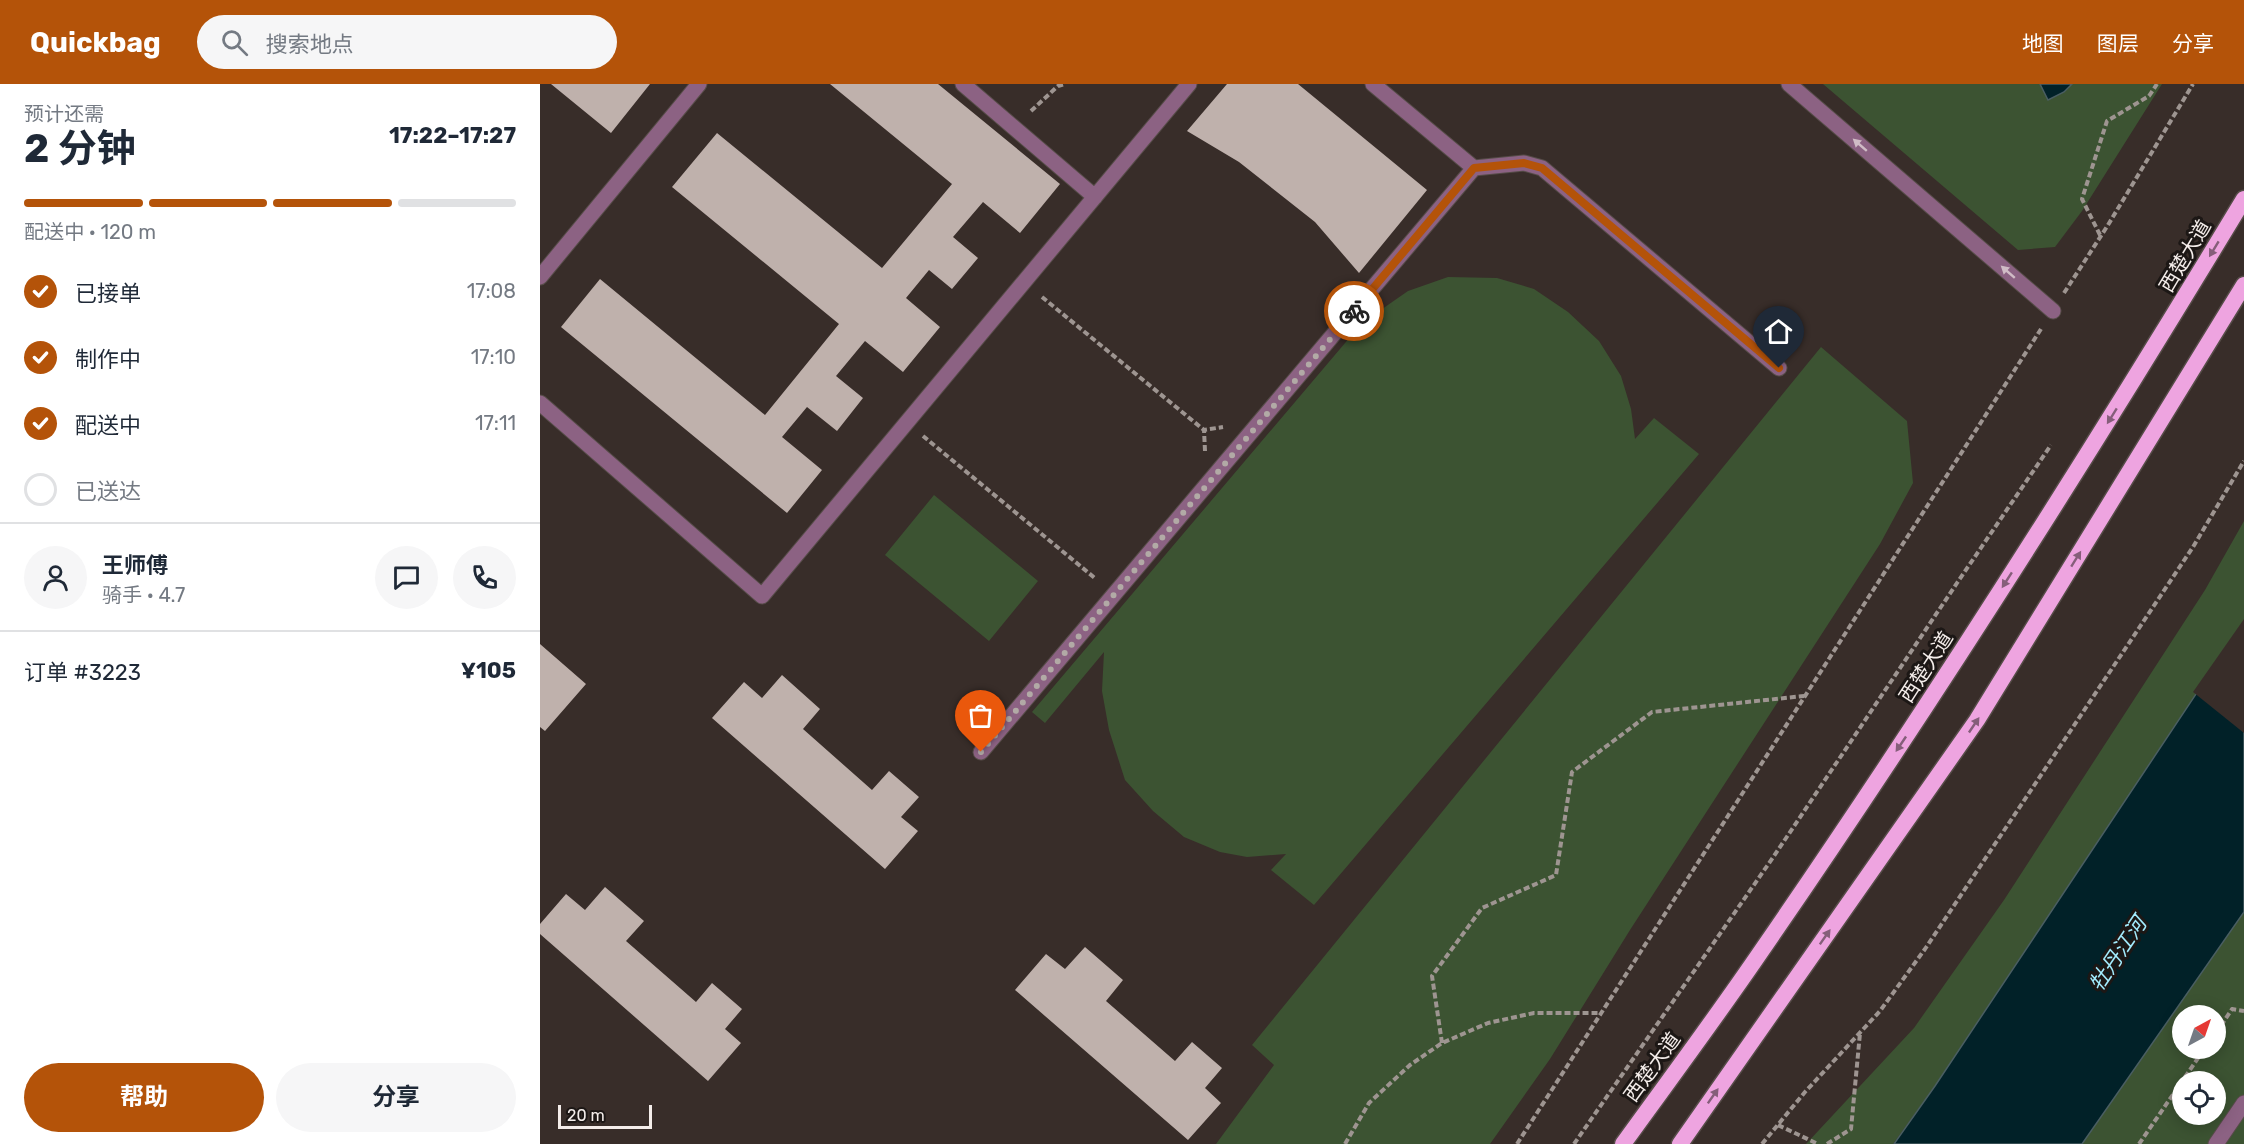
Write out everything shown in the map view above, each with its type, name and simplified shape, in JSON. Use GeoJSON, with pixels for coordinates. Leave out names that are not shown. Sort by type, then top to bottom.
{"type":"FeatureCollection","features":[{"type":"Feature","properties":{"kind":"highway","name":"西楚大道"},"geometry":{"type":"LineString","coordinates":[[1623,1144],[1762,952],[1932,697],[2121,403],[2244,199]]}},
{"type":"Feature","properties":{"kind":"highway"},"geometry":{"type":"LineString","coordinates":[[1680,1144],[1977,720],[2244,285]]}},
{"type":"Feature","properties":{"kind":"street"},"geometry":{"type":"LineString","coordinates":[[540,277],[699,84]]}},
{"type":"Feature","properties":{"kind":"street"},"geometry":{"type":"LineString","coordinates":[[963,84],[1095,197]]}},
{"type":"Feature","properties":{"kind":"street"},"geometry":{"type":"LineString","coordinates":[[540,403],[762,596],[1189,84]]}},
{"type":"Feature","properties":{"kind":"street"},"geometry":{"type":"LineString","coordinates":[[1373,84],[1474,168]]}},
{"type":"Feature","properties":{"kind":"street"},"geometry":{"type":"LineString","coordinates":[[1789,84],[2053,310]]}},
{"type":"Feature","properties":{"kind":"street"},"geometry":{"type":"LineString","coordinates":[[981,752],[1474,168],[1524,163],[1542,168],[1779,368]]}},
{"type":"Feature","properties":{"kind":"street"},"geometry":{"type":"LineString","coordinates":[[2216,1144],[2244,1103]]}},
{"type":"Feature","properties":{"kind":"path"},"geometry":{"type":"LineString","coordinates":[[1015,129],[1058,86],[1065,84]]}},
{"type":"Feature","properties":{"kind":"path"},"geometry":{"type":"LineString","coordinates":[[2101,236],[2082,199],[2107,121],[2149,96],[2157,84]]}},
{"type":"Feature","properties":{"kind":"path"},"geometry":{"type":"LineString","coordinates":[[1517,1144],[2101,236],[2193,84]]}},
{"type":"Feature","properties":{"kind":"path"},"geometry":{"type":"LineString","coordinates":[[1024,282],[1204,430]]}},
{"type":"Feature","properties":{"kind":"path"},"geometry":{"type":"LineString","coordinates":[[907,423],[1115,595]]}},
{"type":"Feature","properties":{"kind":"path"},"geometry":{"type":"LineString","coordinates":[[1574,1144],[1774,856],[2051,445]]}},
{"type":"Feature","properties":{"kind":"path"},"geometry":{"type":"LineString","coordinates":[[1762,1144],[1880,1011],[1938,930],[2193,547],[2244,461]]}},
{"type":"Feature","properties":{"kind":"path"},"geometry":{"type":"LineString","coordinates":[[1442,1043],[1432,976],[1482,908],[1556,875],[1572,772],[1652,712],[1804,696]]}},
{"type":"Feature","properties":{"kind":"path"},"geometry":{"type":"LineString","coordinates":[[2226,1018],[2232,1009],[2244,1011]]}},
{"type":"Feature","properties":{"kind":"path"},"geometry":{"type":"LineString","coordinates":[[1345,1144],[1369,1103],[1410,1065],[1442,1043],[1488,1023],[1534,1013],[1600,1013]]}},
{"type":"Feature","properties":{"kind":"path"},"geometry":{"type":"LineString","coordinates":[[1827,1144],[1851,1129],[1860,1032]]}},
{"type":"Feature","properties":{"kind":"path"},"geometry":{"type":"LineString","coordinates":[[2139,1144],[2197,1059]]}},
{"type":"Feature","properties":{"kind":"path"},"geometry":{"type":"LineString","coordinates":[[1778,1125],[1818,1144]]}},
{"type":"Feature","properties":{"kind":"green space"},"geometry":{"type":"Polygon","coordinates":[[[1823,84],[2162,84],[2082,211],[2055,247],[2018,250],[1823,84]]]}},
{"type":"Feature","properties":{"kind":"green space"},"geometry":{"type":"Polygon","coordinates":[[[1448,277],[1497,278],[1534,289],[1568,312],[1599,341],[1621,376],[1631,409],[1635,439],[1654,418],[1699,454],[1314,905],[1271,870],[1286,854],[1247,857],[1220,852],[1184,837],[1153,811],[1125,780],[1109,730],[1102,691],[1104,652],[1045,723],[1032,712],[1362,323],[1408,291],[1448,277]]]}},
{"type":"Feature","properties":{"kind":"green space"},"geometry":{"type":"Polygon","coordinates":[[[1821,347],[1907,421],[1913,483],[1880,544],[1630,930],[1550,1059],[1490,1144],[1216,1144],[1274,1065],[1252,1045],[1821,347]]]}},
{"type":"Feature","properties":{"kind":"green space"},"geometry":{"type":"Polygon","coordinates":[[[934,495],[1038,581],[989,641],[885,555],[934,495]]]}},
{"type":"Feature","properties":{"kind":"green space"},"geometry":{"type":"Polygon","coordinates":[[[2244,521],[2244,622],[1935,1086],[1893,1144],[1806,1144],[1914,1028],[2004,900],[2205,590],[2244,521]]]}},
{"type":"Feature","properties":{"kind":"green space"},"geometry":{"type":"Polygon","coordinates":[[[2244,912],[2244,1144],[2082,1144],[2172,1015],[2172,1059],[2226,1059],[2226,1005],[2179,1005],[2244,912]]]}},
{"type":"Feature","properties":{"kind":"water"},"geometry":{"type":"Polygon","coordinates":[[[2040,84],[2072,84],[2064,92],[2048,100],[2040,84]]]}},
{"type":"Feature","properties":{"kind":"water","name":"牡丹江河"},"geometry":{"type":"Polygon","coordinates":[[[2244,622],[2244,912],[2179,1005],[2172,1005],[2172,1015],[2082,1144],[1894,1144],[2244,622]]]}},
{"type":"Feature","properties":{"kind":"pier"},"geometry":{"type":"Polygon","coordinates":[[[2244,619],[2244,733],[2193,692],[2244,619]]]}},
{"type":"Feature","properties":{"kind":"building"},"geometry":{"type":"Polygon","coordinates":[[[551,84],[650,84],[611,133],[551,84]]]}},
{"type":"Feature","properties":{"kind":"building"},"geometry":{"type":"Polygon","coordinates":[[[830,84],[938,84],[1060,184],[1020,233],[983,202],[953,237],[978,258],[952,289],[929,270],[906,298],[940,327],[903,372],[865,341],[836,376],[863,398],[837,431],[807,407],[782,437],[822,470],[787,513],[561,327],[600,279],[765,415],[839,324],[672,187],[717,133],[882,268],[952,184],[830,84]]]}},
{"type":"Feature","properties":{"kind":"building"},"geometry":{"type":"Polygon","coordinates":[[[1227,84],[1298,84],[1427,190],[1359,273],[1315,222],[1239,162],[1187,131],[1227,84]]]}},
{"type":"Feature","properties":{"kind":"building"},"geometry":{"type":"Polygon","coordinates":[[[540,644],[586,684],[545,731],[540,727],[540,644]]]}},
{"type":"Feature","properties":{"kind":"building"},"geometry":{"type":"Polygon","coordinates":[[[782,675],[820,709],[803,729],[872,790],[889,771],[919,797],[901,817],[918,831],[885,869],[712,718],[744,682],[762,698],[782,675]]]}},
{"type":"Feature","properties":{"kind":"building"},"geometry":{"type":"Polygon","coordinates":[[[605,887],[644,921],[626,941],[696,1002],[712,983],[742,1009],[725,1029],[741,1043],[708,1081],[540,934],[540,924],[566,894],[585,910],[605,887]]]}},
{"type":"Feature","properties":{"kind":"building"},"geometry":{"type":"Polygon","coordinates":[[[1085,947],[1123,980],[1106,1001],[1175,1061],[1192,1042],[1222,1068],[1205,1088],[1221,1103],[1188,1140],[1015,990],[1046,954],[1065,969],[1085,947]]]}},
{"type":"Feature","properties":{"kind":"way so far"},"geometry":{"type":"LineString","coordinates":[[981,752],[1354,311]]}},
{"type":"Feature","properties":{"kind":"route"},"geometry":{"type":"LineString","coordinates":[[1354,311],[1474,168],[1524,163],[1542,168],[1779,368]]}}]}
